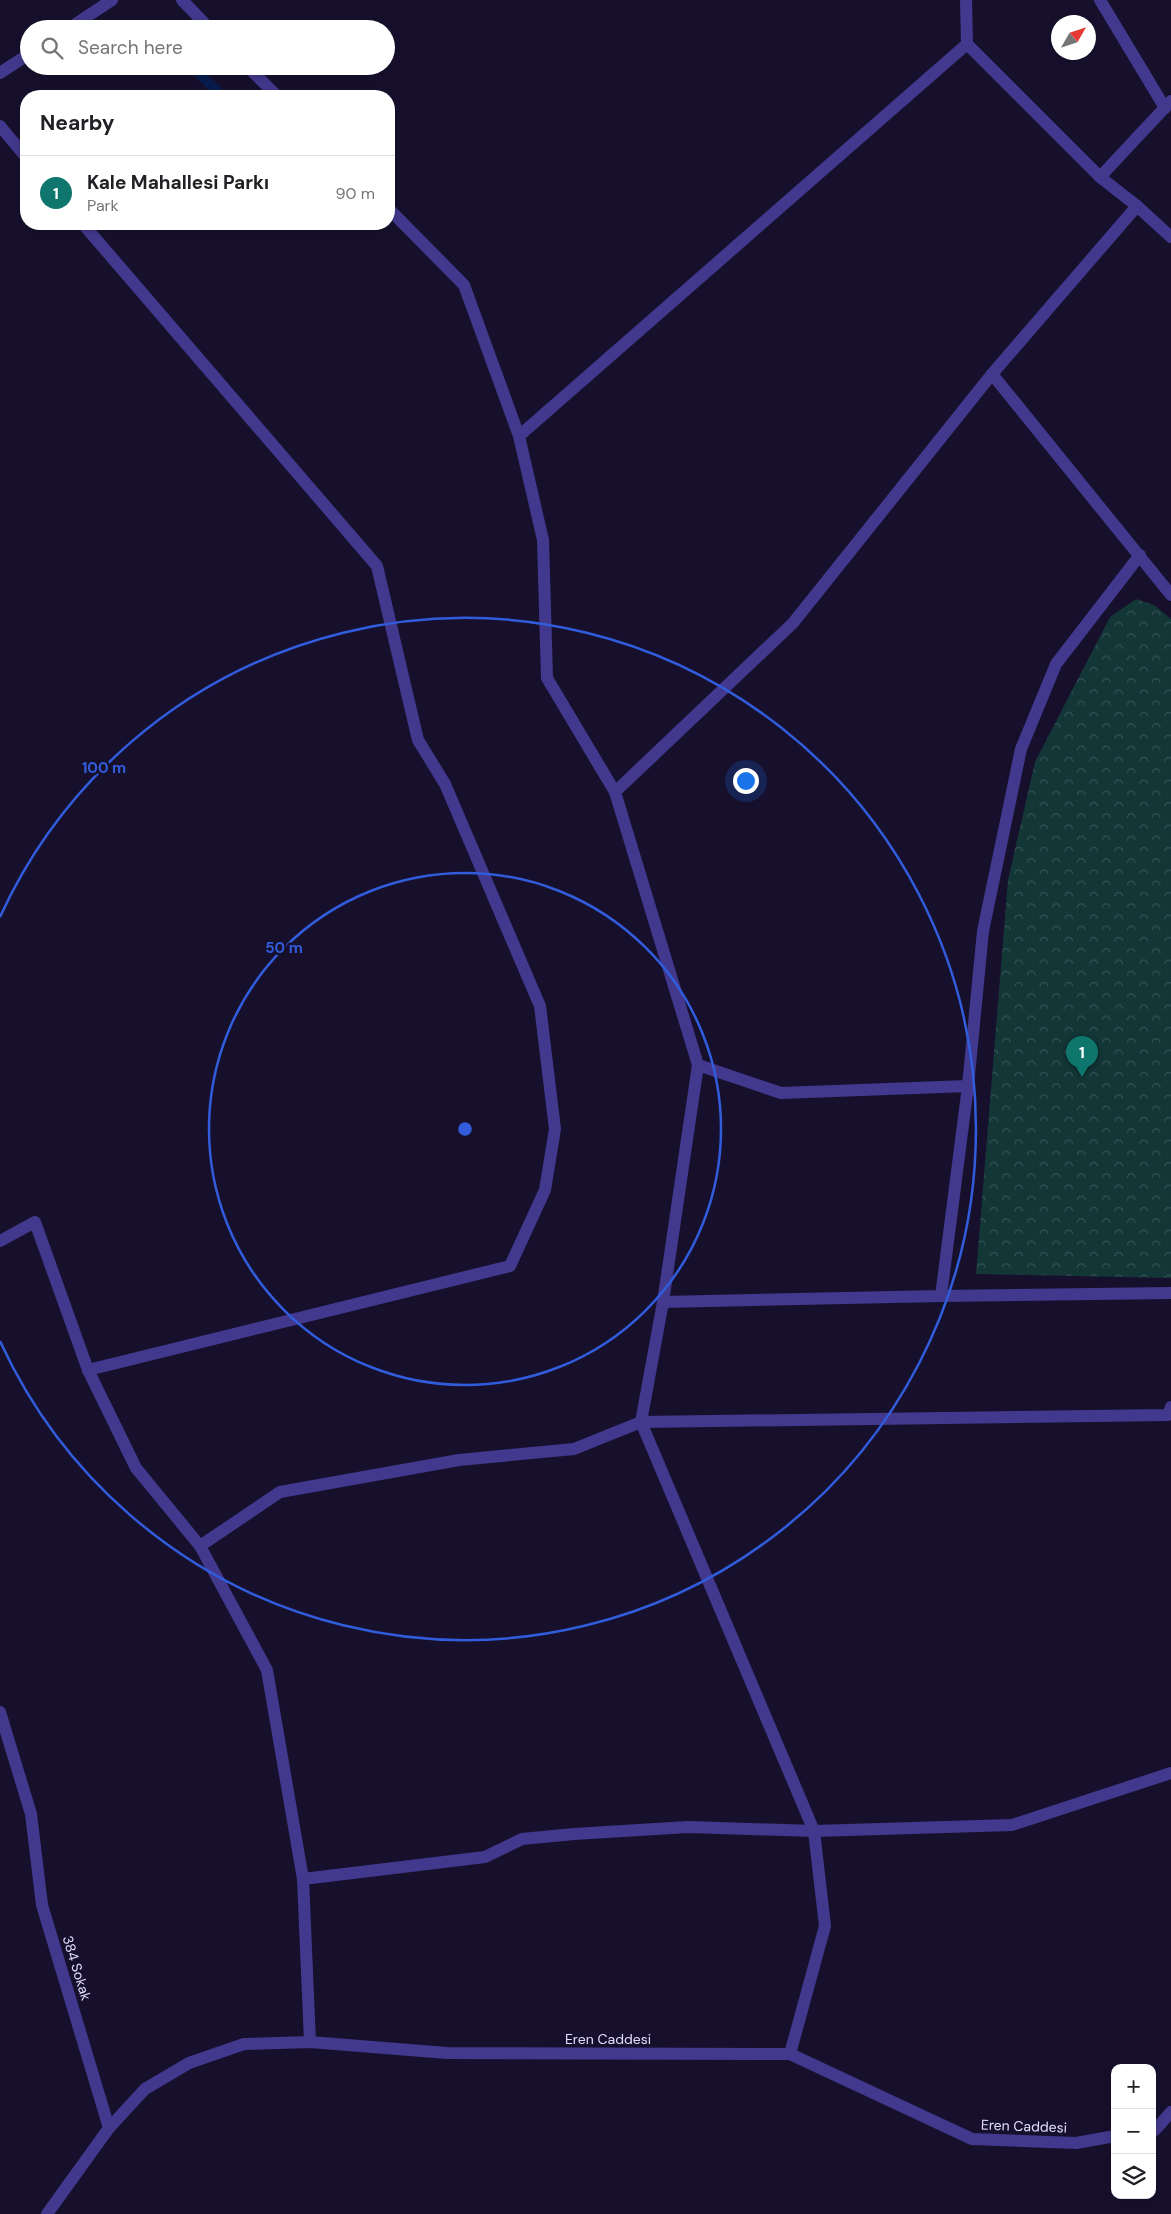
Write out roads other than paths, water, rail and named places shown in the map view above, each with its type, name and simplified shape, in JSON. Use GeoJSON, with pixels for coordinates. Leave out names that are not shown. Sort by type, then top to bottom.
{"type":"FeatureCollection","features":[{"type":"Feature","properties":{"kind":"street"},"geometry":{"type":"LineString","coordinates":[[82,20],[112,0]]}},
{"type":"Feature","properties":{"kind":"street"},"geometry":{"type":"LineString","coordinates":[[182,0],[201,20]]}},
{"type":"Feature","properties":{"kind":"street"},"geometry":{"type":"LineString","coordinates":[[966,0],[967,44],[1100,177],[1137,206],[1171,237]]}},
{"type":"Feature","properties":{"kind":"street"},"geometry":{"type":"LineString","coordinates":[[1100,0],[1168,104],[1100,177]]}},
{"type":"Feature","properties":{"kind":"street"},"geometry":{"type":"LineString","coordinates":[[519,436],[967,44]]}},
{"type":"Feature","properties":{"kind":"street"},"geometry":{"type":"LineString","coordinates":[[0,73],[20,60]]}},
{"type":"Feature","properties":{"kind":"street"},"geometry":{"type":"LineString","coordinates":[[257,75],[271,90]]}},
{"type":"Feature","properties":{"kind":"street"},"geometry":{"type":"LineString","coordinates":[[0,126],[20,150]]}},
{"type":"Feature","properties":{"kind":"street"},"geometry":{"type":"LineString","coordinates":[[615,792],[793,623],[992,374],[1137,206]]}},
{"type":"Feature","properties":{"kind":"street"},"geometry":{"type":"LineString","coordinates":[[395,215],[464,285],[519,436],[543,540],[547,678],[615,792],[698,1065],[663,1302],[641,1422],[814,1831],[826,1926],[790,2054]]}},
{"type":"Feature","properties":{"kind":"street"},"geometry":{"type":"LineString","coordinates":[[88,230],[377,566],[418,740],[445,784],[540,1006],[555,1129],[545,1190],[510,1266],[88,1370]]}},
{"type":"Feature","properties":{"kind":"street"},"geometry":{"type":"LineString","coordinates":[[992,374],[1171,595]]}},
{"type":"Feature","properties":{"kind":"street"},"geometry":{"type":"LineString","coordinates":[[941,1296],[968,1086],[983,931],[1020,749],[1056,664],[1140,555]]}},
{"type":"Feature","properties":{"kind":"street"},"geometry":{"type":"LineString","coordinates":[[698,1065],[781,1093],[968,1086]]}},
{"type":"Feature","properties":{"kind":"street"},"geometry":{"type":"LineString","coordinates":[[0,1241],[35,1222],[88,1370],[136,1468],[200,1546],[268,1670],[302,1879],[310,2042]]}},
{"type":"Feature","properties":{"kind":"street"},"geometry":{"type":"LineString","coordinates":[[663,1302],[1171,1293]]}},
{"type":"Feature","properties":{"kind":"street"},"geometry":{"type":"LineString","coordinates":[[200,1546],[280,1492],[459,1460],[574,1449],[641,1422],[1170,1412]]}},
{"type":"Feature","properties":{"kind":"street","name":"384 Sokak"},"geometry":{"type":"LineString","coordinates":[[0,1712],[31,1814],[42,1905],[109,2128]]}},
{"type":"Feature","properties":{"kind":"street"},"geometry":{"type":"LineString","coordinates":[[302,1879],[485,1857],[522,1839],[688,1827],[814,1831],[1012,1825],[1171,1773]]}},
{"type":"Feature","properties":{"kind":"street","name":"Eren Caddesi"},"geometry":{"type":"LineString","coordinates":[[109,2128],[145,2089],[189,2063],[244,2044],[310,2042],[447,2053],[790,2054],[972,2139],[1076,2143],[1111,2137]]}},
{"type":"Feature","properties":{"kind":"street"},"geometry":{"type":"LineString","coordinates":[[1156,2128],[1171,2112]]}},
{"type":"Feature","properties":{"kind":"street"},"geometry":{"type":"LineString","coordinates":[[47,2214],[109,2128]]}},
{"type":"Feature","properties":{"kind":"street"},"geometry":{"type":"LineString","coordinates":[[1156,2130],[1171,2131]]}},
{"type":"Feature","properties":{"kind":"waterway"},"geometry":{"type":"LineString","coordinates":[[201,75],[216,90]]}},
{"type":"Feature","properties":{"kind":"place","name":"Kale Mahallesi Parkı"},"geometry":{"type":"Point","coordinates":[1082,1077]}}]}
